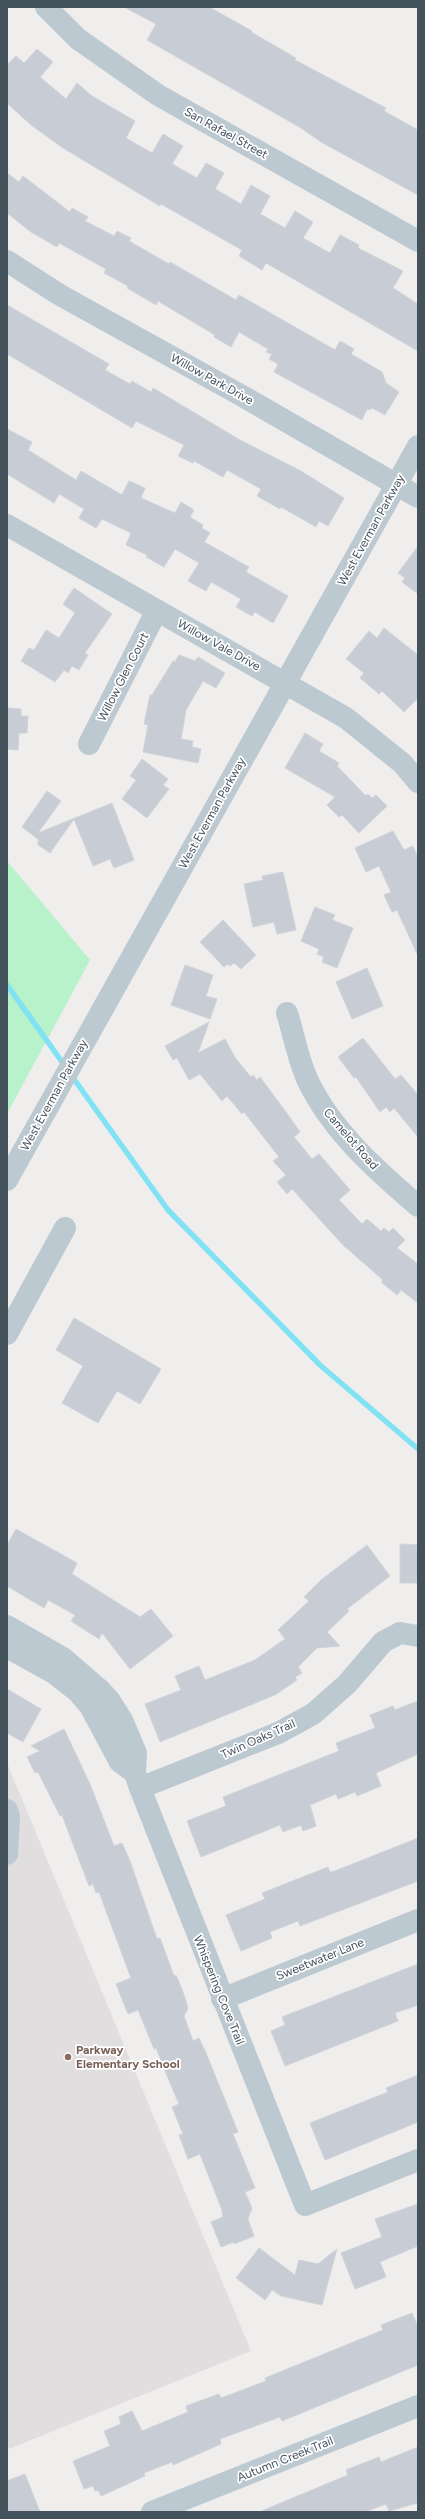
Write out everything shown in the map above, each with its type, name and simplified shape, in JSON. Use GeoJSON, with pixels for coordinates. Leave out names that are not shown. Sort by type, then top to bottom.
{"type":"FeatureCollection","features":[{"type":"Feature","properties":{"kind":"street","name":"San Rafael Street"},"geometry":{"type":"LineString","coordinates":[[46,7],[78,39],[158,95],[418,241]]}},
{"type":"Feature","properties":{"kind":"street","name":"Willow Park Drive"},"geometry":{"type":"LineString","coordinates":[[7,261],[60,295],[418,497]]}},
{"type":"Feature","properties":{"kind":"street","name":"West Everman Parkway"},"geometry":{"type":"LineString","coordinates":[[7,1180],[418,446]]}},
{"type":"Feature","properties":{"kind":"street","name":"Willow Vale Drive"},"geometry":{"type":"LineString","coordinates":[[7,525],[346,718],[402,763],[418,782]]}},
{"type":"Feature","properties":{"kind":"street","name":"Willow Glen Court"},"geometry":{"type":"LineString","coordinates":[[89,744],[157,610]]}},
{"type":"Feature","properties":{"kind":"street","name":"Camelot Road"},"geometry":{"type":"LineString","coordinates":[[287,1014],[307,1079],[325,1112],[383,1176],[418,1206]]}},
{"type":"Feature","properties":{"kind":"street"},"geometry":{"type":"LineString","coordinates":[[7,1334],[65,1228]]}},
{"type":"Feature","properties":{"kind":"street"},"geometry":{"type":"LineString","coordinates":[[7,1626],[54,1673],[76,1691],[90,1706],[120,1762],[138,1781]]}},
{"type":"Feature","properties":{"kind":"street","name":"Twin Oaks Trail"},"geometry":{"type":"LineString","coordinates":[[138,1781],[278,1733],[313,1714],[347,1684],[383,1642],[400,1633],[418,1636]]}},
{"type":"Feature","properties":{"kind":"street"},"geometry":{"type":"LineString","coordinates":[[7,1647],[31,1650]]}},
{"type":"Feature","properties":{"kind":"street","name":"Whispering Cove Trail"},"geometry":{"type":"LineString","coordinates":[[138,1781],[222,1999],[305,2205],[418,2160]]}},
{"type":"Feature","properties":{"kind":"street"},"geometry":{"type":"LineString","coordinates":[[7,1810],[9,1817],[7,1854]]}},
{"type":"Feature","properties":{"kind":"street","name":"Sweetwater Lane"},"geometry":{"type":"LineString","coordinates":[[222,1999],[418,1920]]}},
{"type":"Feature","properties":{"kind":"street","name":"Autumn Creek Trail"},"geometry":{"type":"LineString","coordinates":[[152,2512],[418,2406]]}},
{"type":"Feature","properties":{"kind":"shaded area","name":"Parkway Elementary School"},"geometry":{"type":"Polygon","coordinates":[[[7,1763],[251,2351],[9,2449],[7,2443],[7,1763]]]}},
{"type":"Feature","properties":{"kind":"green space"},"geometry":{"type":"Polygon","coordinates":[[[7,861],[90,960],[7,1114],[7,861]]]}},
{"type":"Feature","properties":{"kind":"building"},"geometry":{"type":"Polygon","coordinates":[[[124,7],[209,7],[296,58],[295,60],[386,108],[384,111],[418,130],[418,195],[321,142],[301,128],[147,40],[156,24],[124,7]]]}},
{"type":"Feature","properties":{"kind":"building"},"geometry":{"type":"Polygon","coordinates":[[[37,49],[53,62],[40,77],[66,99],[77,83],[92,96],[135,121],[126,138],[152,153],[163,134],[183,146],[172,164],[197,178],[206,163],[224,173],[215,189],[241,204],[251,185],[270,196],[260,214],[285,228],[295,211],[313,222],[303,238],[330,253],[340,235],[359,245],[358,248],[403,271],[393,288],[418,304],[418,351],[266,263],[262,270],[239,256],[242,250],[161,204],[160,206],[63,148],[31,125],[7,103],[7,65],[16,56],[24,63],[37,49]]]}},
{"type":"Feature","properties":{"kind":"building"},"geometry":{"type":"Polygon","coordinates":[[[7,173],[19,182],[23,176],[70,212],[72,208],[88,217],[85,221],[114,236],[117,231],[131,238],[129,241],[169,264],[170,262],[236,300],[239,295],[335,350],[340,341],[354,349],[351,354],[382,372],[386,383],[399,392],[385,415],[372,408],[370,410],[367,409],[362,420],[274,372],[278,364],[269,359],[272,354],[266,352],[268,349],[239,332],[231,347],[214,337],[215,335],[158,301],[156,305],[127,288],[128,286],[104,273],[106,269],[59,243],[57,247],[31,232],[7,213],[7,173]]]}},
{"type":"Feature","properties":{"kind":"building"},"geometry":{"type":"Polygon","coordinates":[[[7,305],[109,364],[105,370],[130,384],[132,381],[151,392],[153,388],[240,440],[301,471],[344,498],[328,526],[319,521],[316,527],[281,507],[280,509],[257,496],[261,489],[227,470],[223,477],[194,461],[193,463],[178,456],[184,445],[136,421],[132,428],[7,354],[7,305]]]}},
{"type":"Feature","properties":{"kind":"building"},"geometry":{"type":"Polygon","coordinates":[[[7,429],[32,442],[28,450],[76,480],[81,471],[122,495],[129,481],[145,488],[141,498],[175,513],[181,502],[194,510],[190,517],[203,525],[202,528],[210,533],[204,542],[249,567],[246,572],[288,596],[273,623],[255,612],[252,616],[236,607],[241,599],[211,582],[206,591],[188,581],[199,563],[175,549],[164,567],[146,557],[147,555],[126,545],[131,533],[102,519],[96,528],[79,518],[84,509],[59,494],[54,503],[7,474],[7,429]]]}},
{"type":"Feature","properties":{"kind":"building"},"geometry":{"type":"Polygon","coordinates":[[[418,546],[418,594],[402,582],[405,578],[398,573],[418,546]]]}},
{"type":"Feature","properties":{"kind":"building"},"geometry":{"type":"Polygon","coordinates":[[[74,588],[112,614],[85,653],[88,655],[79,670],[72,666],[68,673],[64,670],[55,682],[21,661],[29,648],[34,650],[46,630],[59,638],[75,613],[63,604],[74,588]]]}},
{"type":"Feature","properties":{"kind":"building"},"geometry":{"type":"Polygon","coordinates":[[[384,628],[418,655],[418,698],[404,712],[382,691],[379,694],[360,678],[364,673],[346,659],[369,631],[377,638],[384,628]]]}},
{"type":"Feature","properties":{"kind":"building"},"geometry":{"type":"Polygon","coordinates":[[[179,655],[195,661],[198,657],[225,673],[216,688],[203,681],[186,710],[181,739],[193,741],[192,747],[201,749],[198,763],[143,752],[148,725],[144,724],[150,695],[152,695],[173,661],[175,662],[179,655]]]}},
{"type":"Feature","properties":{"kind":"building"},"geometry":{"type":"Polygon","coordinates":[[[7,708],[21,709],[21,716],[28,716],[27,733],[19,733],[18,750],[7,749],[7,708]]]}},
{"type":"Feature","properties":{"kind":"building"},"geometry":{"type":"Polygon","coordinates":[[[305,733],[323,744],[319,751],[339,763],[337,766],[366,796],[368,794],[372,798],[376,795],[387,806],[359,833],[342,815],[339,817],[327,805],[335,797],[285,768],[305,733]]]}},
{"type":"Feature","properties":{"kind":"building"},"geometry":{"type":"Polygon","coordinates":[[[142,759],[168,779],[163,785],[169,789],[147,818],[122,799],[136,780],[130,776],[142,759]]]}},
{"type":"Feature","properties":{"kind":"building"},"geometry":{"type":"Polygon","coordinates":[[[47,791],[61,801],[38,833],[112,803],[134,860],[114,868],[110,859],[93,866],[74,819],[50,853],[37,844],[39,840],[22,827],[47,791]]]}},
{"type":"Feature","properties":{"kind":"building"},"geometry":{"type":"Polygon","coordinates":[[[393,831],[404,850],[413,846],[418,858],[418,956],[397,910],[392,912],[384,895],[391,892],[379,866],[366,872],[355,848],[393,831]]]}},
{"type":"Feature","properties":{"kind":"building"},"geometry":{"type":"Polygon","coordinates":[[[283,872],[296,930],[277,934],[274,922],[253,927],[244,884],[263,880],[262,876],[283,872]]]}},
{"type":"Feature","properties":{"kind":"building"},"geometry":{"type":"Polygon","coordinates":[[[315,907],[335,915],[332,920],[353,928],[337,968],[322,962],[324,957],[317,954],[319,949],[301,941],[315,907]]]}},
{"type":"Feature","properties":{"kind":"building"},"geometry":{"type":"Polygon","coordinates":[[[223,920],[256,955],[241,969],[234,963],[230,966],[228,964],[224,967],[200,942],[223,920]]]}},
{"type":"Feature","properties":{"kind":"building"},"geometry":{"type":"Polygon","coordinates":[[[185,965],[213,975],[206,996],[217,999],[210,1019],[171,1005],[185,965]]]}},
{"type":"Feature","properties":{"kind":"building"},"geometry":{"type":"Polygon","coordinates":[[[367,968],[383,1006],[352,1019],[336,982],[367,968]]]}},
{"type":"Feature","properties":{"kind":"building"},"geometry":{"type":"Polygon","coordinates":[[[209,1022],[198,1053],[225,1039],[236,1059],[251,1077],[253,1075],[257,1080],[260,1077],[286,1112],[300,1132],[294,1137],[312,1159],[319,1154],[350,1190],[339,1200],[362,1224],[367,1219],[381,1231],[384,1228],[389,1232],[393,1228],[405,1240],[397,1248],[418,1264],[418,1303],[401,1290],[397,1295],[381,1282],[383,1280],[343,1245],[292,1189],[287,1194],[277,1182],[286,1175],[273,1161],[279,1157],[244,1112],[242,1114],[227,1096],[222,1101],[200,1074],[189,1080],[177,1058],[173,1060],[165,1046],[209,1022]]]}},
{"type":"Feature","properties":{"kind":"building"},"geometry":{"type":"Polygon","coordinates":[[[363,1038],[395,1079],[401,1075],[418,1095],[418,1137],[394,1108],[390,1112],[386,1107],[380,1112],[356,1077],[354,1078],[338,1057],[363,1038]]]}},
{"type":"Feature","properties":{"kind":"building"},"geometry":{"type":"Polygon","coordinates":[[[74,1318],[161,1369],[140,1404],[117,1391],[98,1423],[62,1403],[83,1366],[56,1350],[74,1318]]]}},
{"type":"Feature","properties":{"kind":"building"},"geometry":{"type":"Polygon","coordinates":[[[16,1529],[77,1563],[72,1574],[140,1617],[151,1609],[173,1636],[130,1669],[102,1633],[99,1639],[71,1621],[75,1615],[48,1600],[44,1608],[7,1586],[7,1545],[16,1529]]]}},
{"type":"Feature","properties":{"kind":"building"},"geometry":{"type":"Polygon","coordinates":[[[400,1544],[418,1545],[418,1583],[400,1583],[400,1544]]]}},
{"type":"Feature","properties":{"kind":"building"},"geometry":{"type":"Polygon","coordinates":[[[367,1545],[390,1576],[347,1609],[349,1611],[327,1632],[340,1646],[317,1648],[298,1667],[302,1673],[295,1677],[297,1680],[275,1695],[160,1742],[145,1704],[181,1690],[175,1676],[199,1666],[205,1680],[255,1660],[285,1639],[278,1630],[309,1601],[304,1597],[321,1580],[367,1545]]]}},
{"type":"Feature","properties":{"kind":"building"},"geometry":{"type":"Polygon","coordinates":[[[7,1689],[41,1709],[23,1742],[7,1733],[7,1689]]]}},
{"type":"Feature","properties":{"kind":"building"},"geometry":{"type":"Polygon","coordinates":[[[418,1701],[418,1754],[376,1773],[381,1786],[357,1796],[355,1792],[338,1799],[336,1794],[310,1805],[316,1826],[303,1831],[301,1825],[283,1832],[280,1825],[201,1857],[187,1821],[226,1806],[223,1797],[339,1751],[336,1743],[375,1728],[370,1715],[393,1706],[395,1710],[418,1701]]]}},
{"type":"Feature","properties":{"kind":"building"},"geometry":{"type":"Polygon","coordinates":[[[64,1729],[90,1784],[114,1846],[122,1843],[130,1861],[157,1939],[160,1938],[174,1976],[176,1975],[183,1992],[188,2008],[184,2016],[193,2041],[199,2038],[238,2132],[233,2134],[255,2188],[245,2192],[252,2208],[248,2219],[254,2236],[234,2244],[234,2242],[221,2247],[211,2222],[223,2217],[222,2210],[200,2154],[188,2159],[179,2135],[183,2134],[172,2107],[179,2104],[156,2048],[154,2049],[138,2010],[128,2014],[116,1984],[131,1978],[99,1892],[96,1893],[93,1884],[89,1886],[62,1815],[60,1816],[38,1772],[35,1773],[27,1757],[40,1751],[31,1746],[64,1729]]]}},
{"type":"Feature","properties":{"kind":"building"},"geometry":{"type":"Polygon","coordinates":[[[418,1838],[418,1881],[300,1926],[298,1921],[270,1932],[272,1938],[241,1951],[226,1915],[265,1899],[262,1893],[328,1867],[330,1872],[335,1871],[418,1838]]]}},
{"type":"Feature","properties":{"kind":"building"},"geometry":{"type":"Polygon","coordinates":[[[418,1964],[418,2005],[395,2013],[398,2021],[285,2066],[271,2031],[285,2025],[282,2017],[418,1964]]]}},
{"type":"Feature","properties":{"kind":"building"},"geometry":{"type":"Polygon","coordinates":[[[418,2075],[418,2122],[325,2160],[310,2123],[388,2092],[386,2088],[418,2075]]]}},
{"type":"Feature","properties":{"kind":"building"},"geometry":{"type":"Polygon","coordinates":[[[418,2204],[418,2246],[380,2262],[386,2277],[355,2289],[341,2253],[382,2237],[375,2219],[418,2204]]]}},
{"type":"Feature","properties":{"kind":"building"},"geometry":{"type":"Polygon","coordinates":[[[259,2248],[295,2275],[299,2260],[318,2264],[337,2249],[322,2305],[281,2296],[272,2290],[265,2300],[236,2278],[259,2248]]]}},
{"type":"Feature","properties":{"kind":"building"},"geometry":{"type":"Polygon","coordinates":[[[412,2313],[418,2327],[418,2365],[282,2421],[280,2417],[220,2439],[221,2444],[173,2465],[172,2462],[144,2473],[145,2476],[101,2496],[98,2490],[95,2491],[93,2486],[84,2489],[73,2461],[110,2446],[104,2431],[121,2424],[119,2417],[132,2411],[142,2431],[188,2412],[186,2406],[219,2394],[221,2398],[266,2381],[265,2378],[383,2330],[381,2325],[412,2313]]]}},
{"type":"Feature","properties":{"kind":"building"},"geometry":{"type":"Polygon","coordinates":[[[418,2447],[418,2503],[389,2511],[386,2504],[365,2512],[259,2512],[348,2475],[346,2470],[379,2457],[381,2462],[418,2447]]]}},
{"type":"Feature","properties":{"kind":"building"},"geometry":{"type":"Polygon","coordinates":[[[25,2474],[40,2512],[7,2512],[7,2481],[25,2474]]]}},
{"type":"Feature","properties":{"kind":"waterway"},"geometry":{"type":"LineString","coordinates":[[7,985],[65,1066]]}},
{"type":"Feature","properties":{"kind":"waterway"},"geometry":{"type":"LineString","coordinates":[[71,1075],[168,1210],[320,1365],[418,1449]]}},
{"type":"Feature","properties":{"kind":"place","name":"Parkway Elementary School"},"geometry":{"type":"Point","coordinates":[68,2057]}}]}
